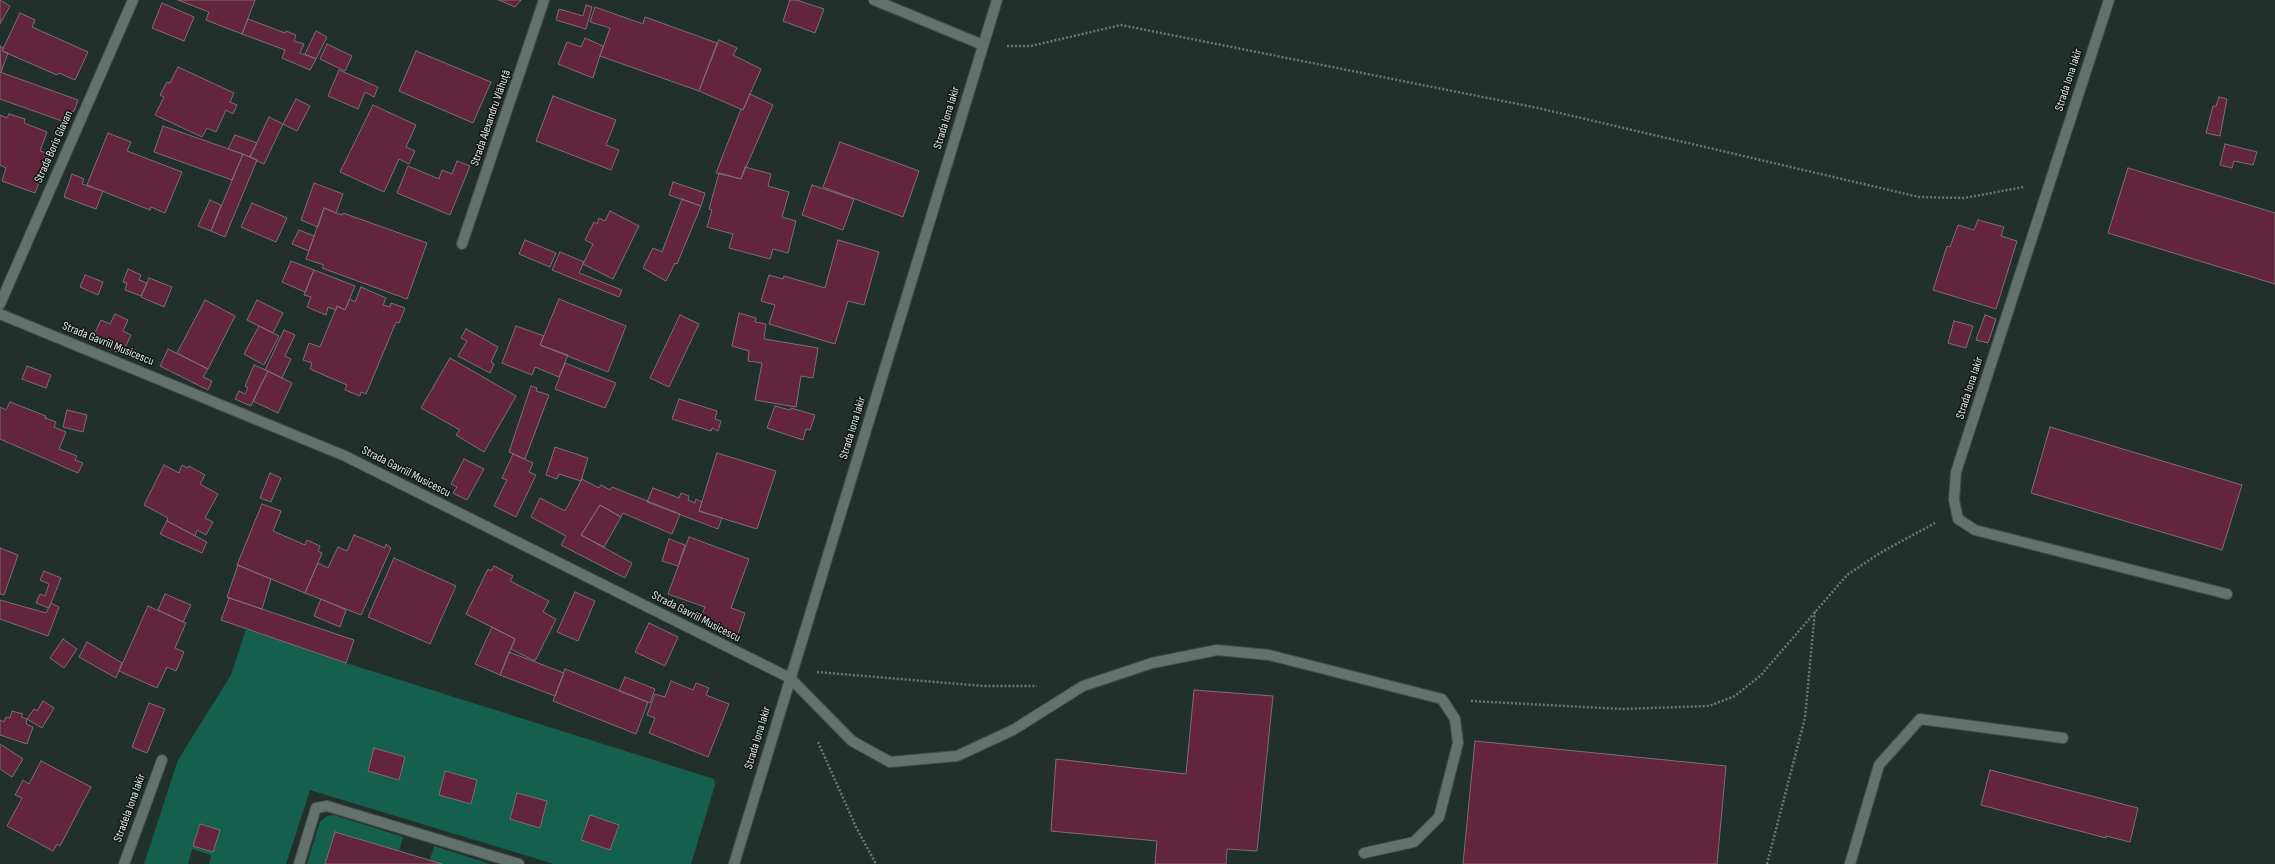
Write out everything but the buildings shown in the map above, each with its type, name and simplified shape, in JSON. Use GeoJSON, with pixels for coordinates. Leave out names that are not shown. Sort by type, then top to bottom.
{"type":"FeatureCollection","features":[{"type":"Feature","properties":{"kind":"street","name":"Strada Boris Glavan"},"geometry":{"type":"LineString","coordinates":[[0,304],[133,0]]}},
{"type":"Feature","properties":{"kind":"street","name":"Strada Alexandru Vlăhuță"},"geometry":{"type":"LineString","coordinates":[[462,244],[544,0]]}},
{"type":"Feature","properties":{"kind":"street"},"geometry":{"type":"LineString","coordinates":[[874,0],[983,45]]}},
{"type":"Feature","properties":{"kind":"street","name":"Strada Iona Iakir"},"geometry":{"type":"LineString","coordinates":[[734,864],[997,0]]}},
{"type":"Feature","properties":{"kind":"street","name":"Strada Iona Iakir"},"geometry":{"type":"LineString","coordinates":[[1956,512],[1954,500],[1956,472],[2108,0]]}},
{"type":"Feature","properties":{"kind":"street","name":"Strada Gavriil Musicescu"},"geometry":{"type":"LineString","coordinates":[[0,314],[345,456],[791,674],[852,741],[890,762],[956,756],[1013,730],[1083,686],[1152,664],[1217,650],[1269,655],[1442,699]]}},
{"type":"Feature","properties":{"kind":"street"},"geometry":{"type":"LineString","coordinates":[[1956,512],[1958,520],[1974,530],[2227,594]]}},
{"type":"Feature","properties":{"kind":"street"},"geometry":{"type":"LineString","coordinates":[[1364,853],[1414,842],[1439,817],[1458,743],[1455,718],[1442,699]]}},
{"type":"Feature","properties":{"kind":"street"},"geometry":{"type":"LineString","coordinates":[[1850,864],[1879,765],[1920,719],[2063,738]]}},
{"type":"Feature","properties":{"kind":"street","name":"Stradela Iona Iakir"},"geometry":{"type":"LineString","coordinates":[[124,864],[162,760]]}},
{"type":"Feature","properties":{"kind":"street"},"geometry":{"type":"LineString","coordinates":[[299,864],[316,808],[328,806],[519,864]]}},
{"type":"Feature","properties":{"kind":"path"},"geometry":{"type":"LineString","coordinates":[[983,45],[1031,46],[1121,25],[1538,108],[1919,197],[1964,198],[2049,183]]}},
{"type":"Feature","properties":{"kind":"path"},"geometry":{"type":"LineString","coordinates":[[1442,699],[1622,709],[1709,706],[1735,696],[1761,675],[1815,610],[1847,575],[1880,552],[1956,512]]}},
{"type":"Feature","properties":{"kind":"path"},"geometry":{"type":"LineString","coordinates":[[1767,864],[1805,718],[1815,610]]}},
{"type":"Feature","properties":{"kind":"path"},"geometry":{"type":"LineString","coordinates":[[791,674],[983,686],[1044,686]]}},
{"type":"Feature","properties":{"kind":"path"},"geometry":{"type":"LineString","coordinates":[[815,735],[856,827],[876,864]]}},
{"type":"Feature","properties":{"kind":"green space"},"geometry":{"type":"Polygon","coordinates":[[[246,629],[346,663],[714,779],[715,785],[691,864],[554,864],[310,790],[286,864],[209,864],[211,855],[192,849],[188,864],[144,864],[178,760],[231,675],[246,629]]]}},
{"type":"Feature","properties":{"kind":"green space"},"geometry":{"type":"Polygon","coordinates":[[[334,815],[403,837],[399,851],[430,860],[434,846],[490,864],[307,864],[320,822],[327,816],[334,815]]]}}]}
